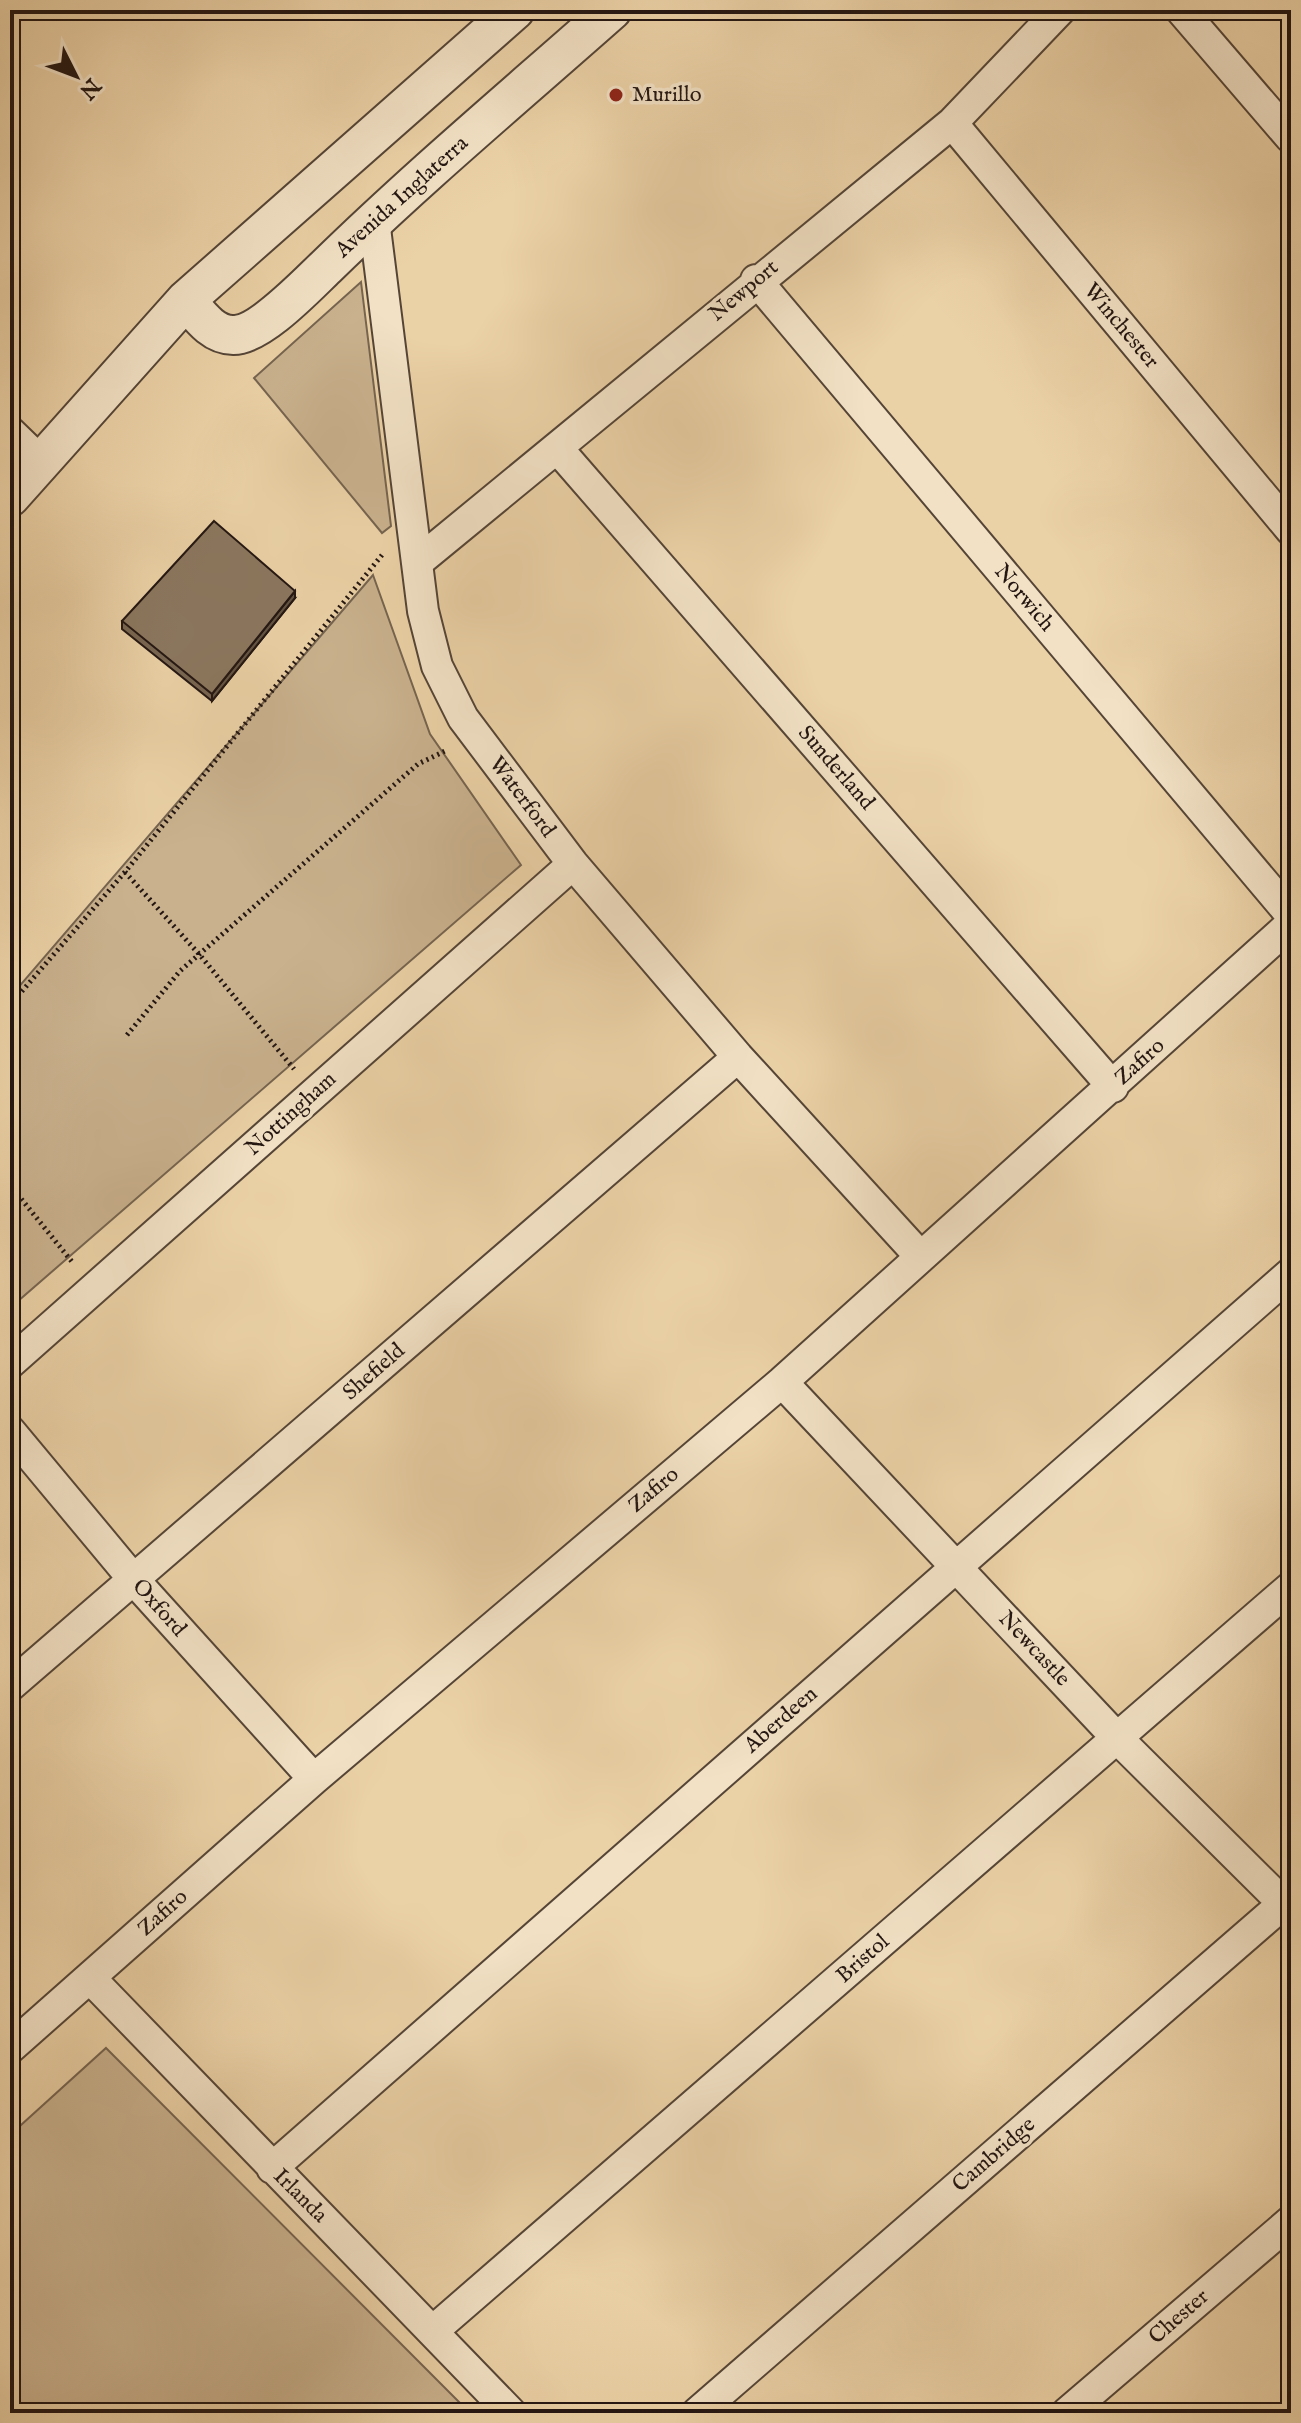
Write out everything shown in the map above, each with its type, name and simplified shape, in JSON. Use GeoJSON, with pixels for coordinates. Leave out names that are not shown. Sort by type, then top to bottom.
{"type":"FeatureCollection","features":[{"type":"Feature","properties":{"kind":"street"},"geometry":{"type":"LineString","coordinates":[[10,497],[186,300],[515,10]]}},
{"type":"Feature","properties":{"kind":"street","name":"Avenida Inglaterra"},"geometry":{"type":"LineString","coordinates":[[186,300],[214,330],[235,336],[252,330],[308,284],[374,220],[612,10]]}},
{"type":"Feature","properties":{"kind":"street","name":"Newport"},"geometry":{"type":"LineString","coordinates":[[419,561],[558,449],[756,280],[952,123],[1060,10]]}},
{"type":"Feature","properties":{"kind":"street"},"geometry":{"type":"LineString","coordinates":[[1181,10],[1291,138]]}},
{"type":"Feature","properties":{"kind":"street","name":"Winchester"},"geometry":{"type":"LineString","coordinates":[[952,123],[1291,530]]}},
{"type":"Feature","properties":{"kind":"street","name":"Waterford"},"geometry":{"type":"LineString","coordinates":[[374,220],[423,611],[437,666],[463,718],[573,864],[738,1057],[919,1255]]}},
{"type":"Feature","properties":{"kind":"street","name":"Norwich"},"geometry":{"type":"LineString","coordinates":[[756,280],[1291,915]]}},
{"type":"Feature","properties":{"kind":"street"},"geometry":{"type":"LineString","coordinates":[[10,432],[40,461]]}},
{"type":"Feature","properties":{"kind":"street","name":"Sunderland"},"geometry":{"type":"LineString","coordinates":[[558,449],[1113,1087]]}},
{"type":"Feature","properties":{"kind":"street","name":"Nottingham"},"geometry":{"type":"LineString","coordinates":[[10,1363],[573,864]]}},
{"type":"Feature","properties":{"kind":"street","name":"Zafiro"},"geometry":{"type":"LineString","coordinates":[[10,2048],[314,1779],[782,1382],[919,1255],[1113,1087],[1291,924]]}},
{"type":"Feature","properties":{"kind":"street","name":"Shefield"},"geometry":{"type":"LineString","coordinates":[[10,1686],[738,1057]]}},
{"type":"Feature","properties":{"kind":"street","name":"Aberdeen"},"geometry":{"type":"LineString","coordinates":[[272,2168],[1291,1273]]}},
{"type":"Feature","properties":{"kind":"street","name":"Newcastle"},"geometry":{"type":"LineString","coordinates":[[782,1382],[1117,1738],[1289,1904]]}},
{"type":"Feature","properties":{"kind":"street","name":"Oxford"},"geometry":{"type":"LineString","coordinates":[[10,1431],[134,1580],[314,1779]]}},
{"type":"Feature","properties":{"kind":"street","name":"Bristol"},"geometry":{"type":"LineString","coordinates":[[434,2330],[1291,1587]]}},
{"type":"Feature","properties":{"kind":"street","name":"Cambridge"},"geometry":{"type":"LineString","coordinates":[[697,2413],[1289,1904]]}},
{"type":"Feature","properties":{"kind":"street","name":"Irlanda"},"geometry":{"type":"LineString","coordinates":[[90,1978],[511,2413]]}},
{"type":"Feature","properties":{"kind":"street","name":"Chester"},"geometry":{"type":"LineString","coordinates":[[1067,2413],[1291,2221]]}},
{"type":"Feature","properties":{"kind":"path"},"geometry":{"type":"LineString","coordinates":[[10,1005],[125,872],[382,554],[386,569]]}},
{"type":"Feature","properties":{"kind":"path"},"geometry":{"type":"LineString","coordinates":[[127,1035],[180,971],[199,954],[418,764],[453,747]]}},
{"type":"Feature","properties":{"kind":"path"},"geometry":{"type":"LineString","coordinates":[[125,872],[199,954],[299,1076]]}},
{"type":"Feature","properties":{"kind":"path"},"geometry":{"type":"LineString","coordinates":[[10,1185],[76,1267]]}},
{"type":"Feature","properties":{"kind":"shaded area"},"geometry":{"type":"Polygon","coordinates":[[[361,282],[391,526],[382,533],[254,378],[361,282]]]}},
{"type":"Feature","properties":{"kind":"shaded area"},"geometry":{"type":"Polygon","coordinates":[[[373,575],[430,734],[521,865],[10,1308],[10,997],[373,575]]]}},
{"type":"Feature","properties":{"kind":"shaded area"},"geometry":{"type":"Polygon","coordinates":[[[106,2048],[470,2413],[10,2413],[10,2135],[106,2048]]]}},
{"type":"Feature","properties":{"kind":"building"},"geometry":{"type":"Polygon","coordinates":[[[214,521],[295,591],[212,694],[122,621],[214,521]]]}},
{"type":"Feature","properties":{"kind":"place","name":"Murillo"},"geometry":{"type":"Point","coordinates":[616,95]}}]}
